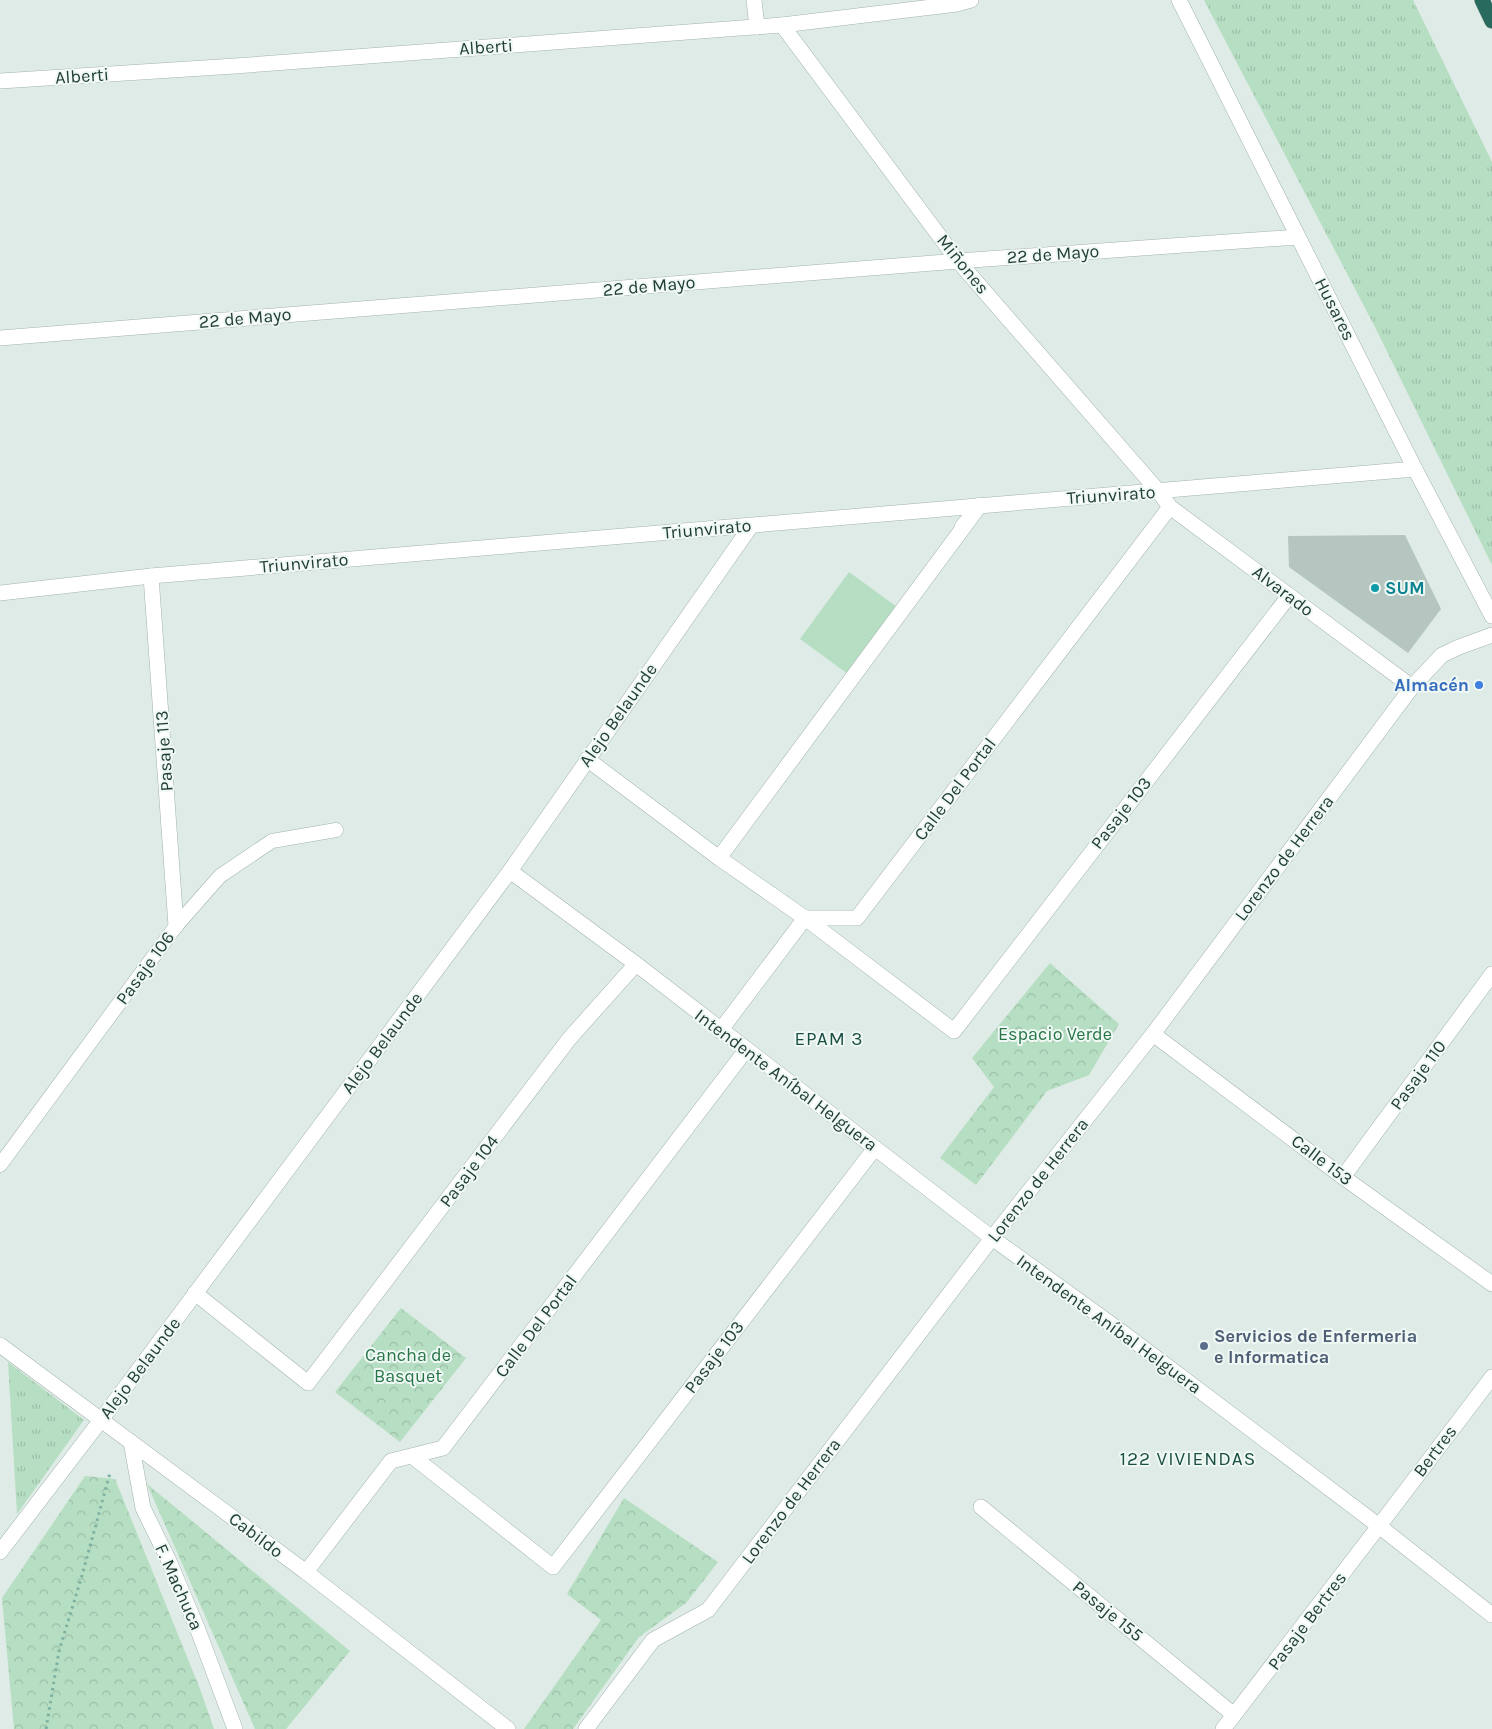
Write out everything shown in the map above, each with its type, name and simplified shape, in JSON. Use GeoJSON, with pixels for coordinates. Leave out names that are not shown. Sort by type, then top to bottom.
{"type":"FeatureCollection","features":[{"type":"Feature","properties":{"kind":"highway"},"geometry":{"type":"LineString","coordinates":[[1482,0],[1492,21]]}},
{"type":"Feature","properties":{"kind":"street"},"geometry":{"type":"LineString","coordinates":[[754,0],[757,27]]}},
{"type":"Feature","properties":{"kind":"street","name":"Alberti"},"geometry":{"type":"LineString","coordinates":[[0,81],[235,66],[782,25],[957,4],[971,0]]}},
{"type":"Feature","properties":{"kind":"street","name":"Husares"},"geometry":{"type":"LineString","coordinates":[[1180,0],[1415,469],[1492,616]]}},
{"type":"Feature","properties":{"kind":"street","name":"Miñones"},"geometry":{"type":"LineString","coordinates":[[782,25],[958,260],[1159,492]]}},
{"type":"Feature","properties":{"kind":"street","name":"22 de Mayo"},"geometry":{"type":"LineString","coordinates":[[0,338],[958,260],[1298,237]]}},
{"type":"Feature","properties":{"kind":"street","name":"Triunvirato"},"geometry":{"type":"LineString","coordinates":[[0,593],[151,576],[1415,469]]}},
{"type":"Feature","properties":{"kind":"street","name":"Alvarado"},"geometry":{"type":"LineString","coordinates":[[1159,492],[1170,507],[1412,687]]}},
{"type":"Feature","properties":{"kind":"street"},"geometry":{"type":"LineString","coordinates":[[962,527],[980,505]]}},
{"type":"Feature","properties":{"kind":"street"},"geometry":{"type":"LineString","coordinates":[[718,858],[980,505]]}},
{"type":"Feature","properties":{"kind":"street","name":"Calle Del Portal"},"geometry":{"type":"LineString","coordinates":[[805,918],[857,918],[1170,507]]}},
{"type":"Feature","properties":{"kind":"street","name":"Alejo Belaunde"},"geometry":{"type":"LineString","coordinates":[[0,1552],[101,1420],[510,871],[751,526]]}},
{"type":"Feature","properties":{"kind":"street","name":"Pasaje 113"},"geometry":{"type":"LineString","coordinates":[[151,576],[176,926]]}},
{"type":"Feature","properties":{"kind":"street","name":"Pasaje 103"},"geometry":{"type":"LineString","coordinates":[[805,918],[954,1031],[1289,596]]}},
{"type":"Feature","properties":{"kind":"street","name":"Lorenzo de Herrera"},"geometry":{"type":"LineString","coordinates":[[586,1729],[653,1640],[708,1610],[992,1238],[1153,1034],[1412,687],[1442,656],[1458,646],[1492,635]]}},
{"type":"Feature","properties":{"kind":"street"},"geometry":{"type":"LineString","coordinates":[[587,759],[718,858],[805,918],[720,1031]]}},
{"type":"Feature","properties":{"kind":"street","name":"Intendente Aníbal Helguera"},"geometry":{"type":"LineString","coordinates":[[510,871],[636,964],[720,1031],[992,1238],[1122,1332],[1379,1526],[1492,1615]]}},
{"type":"Feature","properties":{"kind":"street","name":"Pasaje 104"},"geometry":{"type":"LineString","coordinates":[[195,1293],[308,1383],[569,1039],[636,964]]}},
{"type":"Feature","properties":{"kind":"street","name":"Pasaje 110"},"geometry":{"type":"LineString","coordinates":[[1343,1177],[1492,974]]}},
{"type":"Feature","properties":{"kind":"street","name":"Calle 153"},"geometry":{"type":"LineString","coordinates":[[1153,1034],[1343,1177],[1492,1284]]}},
{"type":"Feature","properties":{"kind":"street","name":"Calle Del Portal"},"geometry":{"type":"LineString","coordinates":[[306,1572],[391,1460],[443,1448],[746,1050]]}},
{"type":"Feature","properties":{"kind":"street","name":"Pasaje 103"},"geometry":{"type":"LineString","coordinates":[[412,1456],[553,1567],[875,1148]]}},
{"type":"Feature","properties":{"kind":"street","name":"Cabildo"},"geometry":{"type":"LineString","coordinates":[[0,1345],[306,1572],[508,1729]]}},
{"type":"Feature","properties":{"kind":"street","name":"Bertres"},"geometry":{"type":"LineString","coordinates":[[1379,1526],[1492,1377]]}},
{"type":"Feature","properties":{"kind":"street","name":"F. Machuca"},"geometry":{"type":"LineString","coordinates":[[131,1442],[143,1508],[169,1561],[198,1630],[235,1729]]}},
{"type":"Feature","properties":{"kind":"street","name":"Pasaje 155"},"geometry":{"type":"LineString","coordinates":[[981,1507],[1234,1715]]}},
{"type":"Feature","properties":{"kind":"street","name":"Pasaje Bertres"},"geometry":{"type":"LineString","coordinates":[[1234,1715],[1379,1526]]}},
{"type":"Feature","properties":{"kind":"street"},"geometry":{"type":"LineString","coordinates":[[1222,1729],[1234,1715]]}},
{"type":"Feature","properties":{"kind":"lane","name":"Pasaje 106"},"geometry":{"type":"LineString","coordinates":[[0,1166],[176,926],[220,876],[272,841],[336,830]]}},
{"type":"Feature","properties":{"kind":"path"},"geometry":{"type":"LineString","coordinates":[[46,1729],[59,1651],[110,1472],[131,1442]]}},
{"type":"Feature","properties":{"kind":"green space"},"geometry":{"type":"Polygon","coordinates":[[[1204,0],[1413,0],[1492,162],[1492,565],[1376,329],[1204,0]]]}},
{"type":"Feature","properties":{"kind":"green space"},"geometry":{"type":"Polygon","coordinates":[[[849,572],[897,607],[848,674],[800,639],[849,572]]]}},
{"type":"Feature","properties":{"kind":"green space","name":"Espacio Verde"},"geometry":{"type":"Polygon","coordinates":[[[1050,963],[1119,1024],[1089,1075],[1047,1091],[976,1185],[940,1158],[994,1087],[972,1058],[1050,963]]]}},
{"type":"Feature","properties":{"kind":"green space","name":"Cancha de Basquet"},"geometry":{"type":"Polygon","coordinates":[[[401,1308],[466,1358],[400,1442],[335,1392],[401,1308]]]}},
{"type":"Feature","properties":{"kind":"green space"},"geometry":{"type":"Polygon","coordinates":[[[8,1362],[84,1420],[17,1514],[8,1362]]]}},
{"type":"Feature","properties":{"kind":"green space"},"geometry":{"type":"Polygon","coordinates":[[[85,1476],[115,1479],[200,1689],[214,1729],[14,1729],[2,1598],[85,1476]]]}},
{"type":"Feature","properties":{"kind":"green space"},"geometry":{"type":"Polygon","coordinates":[[[147,1484],[350,1651],[286,1729],[255,1729],[147,1484]]]}},
{"type":"Feature","properties":{"kind":"green space"},"geometry":{"type":"Polygon","coordinates":[[[624,1498],[718,1562],[686,1603],[639,1637],[573,1729],[524,1729],[601,1620],[567,1594],[624,1498]]]}},
{"type":"Feature","properties":{"kind":"building","name":"SUM"},"geometry":{"type":"Polygon","coordinates":[[[1405,535],[1441,609],[1408,653],[1289,567],[1288,536],[1405,535]]]}},
{"type":"Feature","properties":{"kind":"place","name":"SUM"},"geometry":{"type":"Point","coordinates":[1375,588]}},
{"type":"Feature","properties":{"kind":"place","name":"Almacén"},"geometry":{"type":"Point","coordinates":[1479,685]}},
{"type":"Feature","properties":{"kind":"place","name":"Servicios de Enfermeria e Informatica"},"geometry":{"type":"Point","coordinates":[1204,1346]}},
{"type":"Feature","properties":{"kind":"district","name":"EPAM 3"},"geometry":{"type":"Point","coordinates":[829,1039]}},
{"type":"Feature","properties":{"kind":"district","name":"122 VIVIENDAS"},"geometry":{"type":"Point","coordinates":[1188,1459]}}]}
